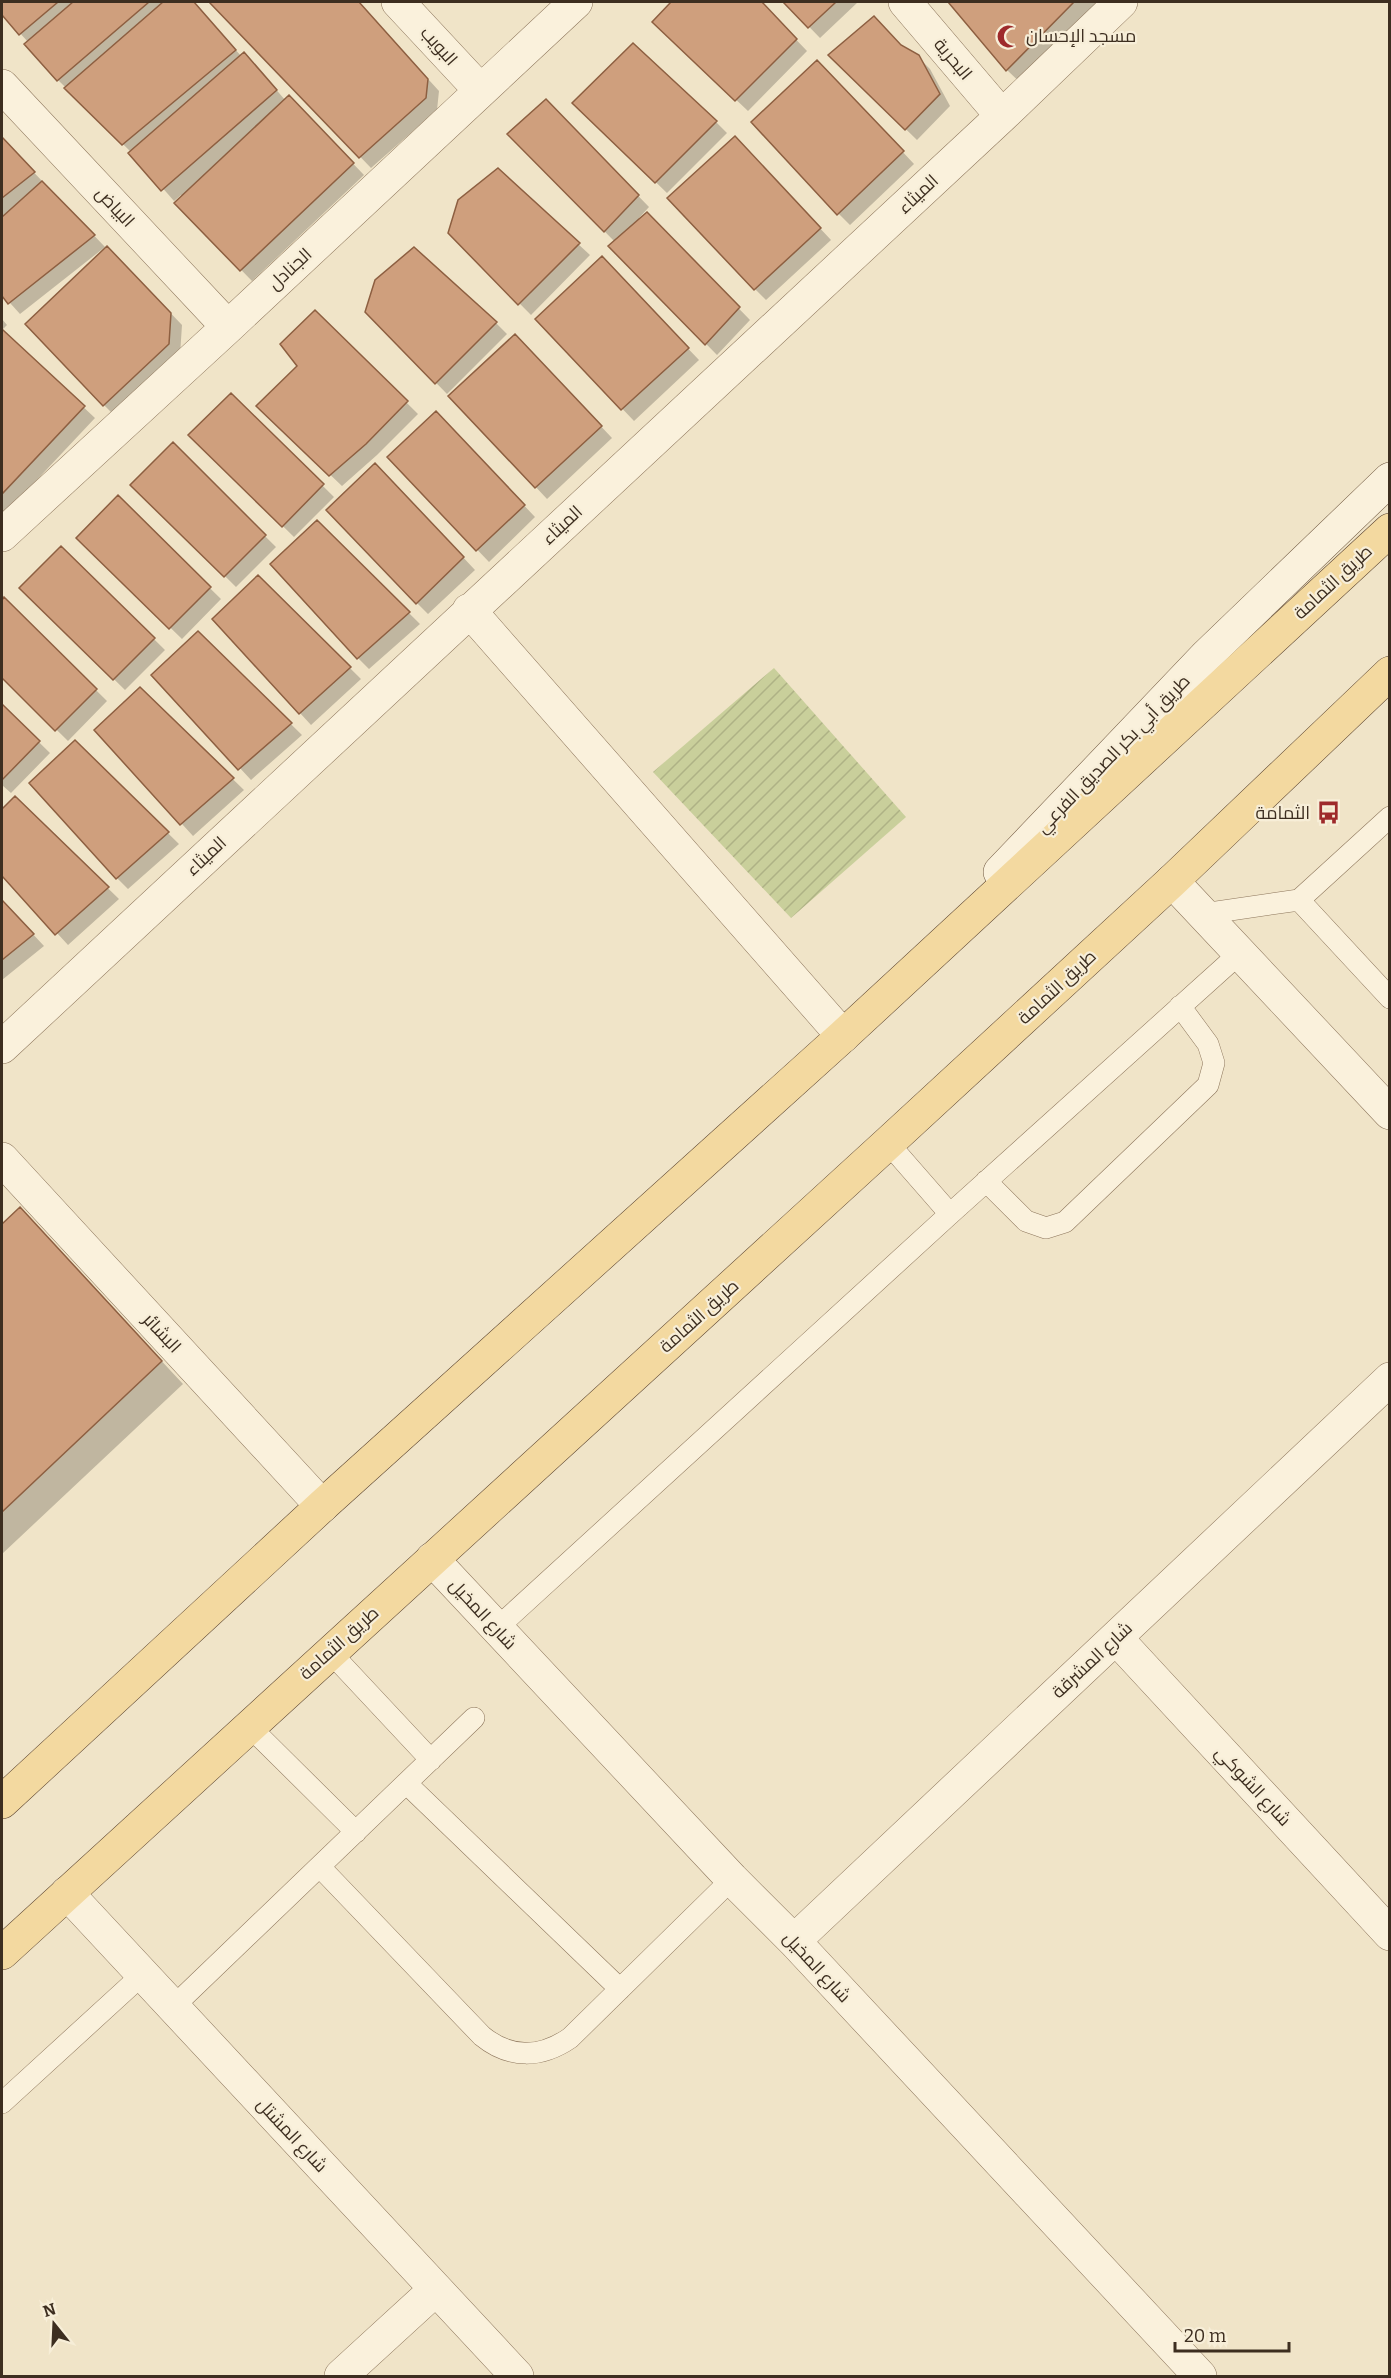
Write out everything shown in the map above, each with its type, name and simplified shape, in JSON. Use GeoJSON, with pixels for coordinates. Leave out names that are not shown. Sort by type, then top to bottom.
{"type":"FeatureCollection","features":[{"type":"Feature","properties":{"kind":"main road","name":"طريق الثمامة"},"geometry":{"type":"LineString","coordinates":[[2,1802],[322,1506],[843,1036],[1389,530]]}},
{"type":"Feature","properties":{"kind":"main road","name":"طريق الثمامة"},"geometry":{"type":"LineString","coordinates":[[2,1953],[888,1143],[1172,880],[1389,672]]}},
{"type":"Feature","properties":{"kind":"street","name":"البويب"},"geometry":{"type":"LineString","coordinates":[[398,2],[480,90]]}},
{"type":"Feature","properties":{"kind":"street","name":"الجنادل"},"geometry":{"type":"LineString","coordinates":[[2,535],[576,2]]}},
{"type":"Feature","properties":{"kind":"street","name":"البحرية"},"geometry":{"type":"LineString","coordinates":[[905,2],[1002,116]]}},
{"type":"Feature","properties":{"kind":"street","name":"الميثاء"},"geometry":{"type":"LineString","coordinates":[[2,1047],[1002,116],[1121,2]]}},
{"type":"Feature","properties":{"kind":"street","name":"البياض"},"geometry":{"type":"LineString","coordinates":[[2,86],[228,327]]}},
{"type":"Feature","properties":{"kind":"street","name":"طريق أبي بكر الصديق الفرعي"},"geometry":{"type":"LineString","coordinates":[[843,1036],[1206,656],[1389,479]]}},
{"type":"Feature","properties":{"kind":"street"},"geometry":{"type":"LineString","coordinates":[[469,610],[843,1036]]}},
{"type":"Feature","properties":{"kind":"street"},"geometry":{"type":"LineString","coordinates":[[1172,880],[1389,1113]]}},
{"type":"Feature","properties":{"kind":"street","name":"البشائر"},"geometry":{"type":"LineString","coordinates":[[2,1159],[322,1506]]}},
{"type":"Feature","properties":{"kind":"street","name":"شارع المشرقة"},"geometry":{"type":"LineString","coordinates":[[794,1941],[1389,1379]]}},
{"type":"Feature","properties":{"kind":"street","name":"شارع المخيل"},"geometry":{"type":"LineString","coordinates":[[432,1559],[732,1880],[794,1941],[1200,2376]]}},
{"type":"Feature","properties":{"kind":"street","name":"شارع الشوكي"},"geometry":{"type":"LineString","coordinates":[[1116,1638],[1389,1934]]}},
{"type":"Feature","properties":{"kind":"street","name":"شارع المشتل"},"geometry":{"type":"LineString","coordinates":[[67,1893],[517,2376]]}},
{"type":"Feature","properties":{"kind":"street"},"geometry":{"type":"LineString","coordinates":[[341,2376],[436,2289]]}},
{"type":"Feature","properties":{"kind":"lane"},"geometry":{"type":"LineString","coordinates":[[1203,914],[1299,900],[1389,817]]}},
{"type":"Feature","properties":{"kind":"lane"},"geometry":{"type":"LineString","coordinates":[[1299,900],[1389,998]]}},
{"type":"Feature","properties":{"kind":"lane"},"geometry":{"type":"LineString","coordinates":[[497,1628],[1239,953]]}},
{"type":"Feature","properties":{"kind":"lane"},"geometry":{"type":"LineString","coordinates":[[986,1181],[1026,1221],[1046,1228],[1065,1222],[1208,1084],[1214,1063],[1208,1044],[1180,1006]]}},
{"type":"Feature","properties":{"kind":"lane"},"geometry":{"type":"LineString","coordinates":[[888,1143],[950,1214]]}},
{"type":"Feature","properties":{"kind":"lane"},"geometry":{"type":"LineString","coordinates":[[330,1652],[431,1760]]}},
{"type":"Feature","properties":{"kind":"lane"},"geometry":{"type":"LineString","coordinates":[[173,2007],[474,1718]]}},
{"type":"Feature","properties":{"kind":"lane"},"geometry":{"type":"LineString","coordinates":[[249,1726],[356,1832]]}},
{"type":"Feature","properties":{"kind":"lane"},"geometry":{"type":"LineString","coordinates":[[407,1784],[620,1989]]}},
{"type":"Feature","properties":{"kind":"lane"},"geometry":{"type":"LineString","coordinates":[[320,1867],[482,2036],[503,2049],[529,2054],[558,2047],[570,2038],[732,1880]]}},
{"type":"Feature","properties":{"kind":"lane"},"geometry":{"type":"LineString","coordinates":[[2,2103],[143,1974]]}},
{"type":"Feature","properties":{"kind":"green space"},"geometry":{"type":"Polygon","coordinates":[[[774,668],[906,817],[791,918],[653,772],[774,668]]]}},
{"type":"Feature","properties":{"kind":"building"},"geometry":{"type":"Polygon","coordinates":[[[2,2],[58,2],[19,35],[2,15],[2,2]]]}},
{"type":"Feature","properties":{"kind":"building"},"geometry":{"type":"Polygon","coordinates":[[[73,2],[149,2],[57,81],[24,44],[73,2]]]}},
{"type":"Feature","properties":{"kind":"building"},"geometry":{"type":"Polygon","coordinates":[[[163,2],[194,2],[236,50],[122,145],[64,88],[163,2]]]}},
{"type":"Feature","properties":{"kind":"building"},"geometry":{"type":"Polygon","coordinates":[[[209,2],[359,2],[428,79],[426,98],[359,158],[209,2]]]}},
{"type":"Feature","properties":{"kind":"building"},"geometry":{"type":"Polygon","coordinates":[[[671,2],[762,2],[797,39],[735,101],[652,22],[671,2]]]}},
{"type":"Feature","properties":{"kind":"building"},"geometry":{"type":"Polygon","coordinates":[[[783,2],[836,2],[808,28],[783,2]]]}},
{"type":"Feature","properties":{"kind":"building","name":"مسجد الإحسان"},"geometry":{"type":"Polygon","coordinates":[[[948,2],[1074,2],[1006,71],[948,2]]]}},
{"type":"Feature","properties":{"kind":"building"},"geometry":{"type":"Polygon","coordinates":[[[874,16],[901,45],[919,55],[940,94],[905,130],[828,55],[874,16]]]}},
{"type":"Feature","properties":{"kind":"building"},"geometry":{"type":"Polygon","coordinates":[[[633,43],[717,121],[655,183],[572,103],[633,43]]]}},
{"type":"Feature","properties":{"kind":"building"},"geometry":{"type":"Polygon","coordinates":[[[244,52],[277,90],[161,191],[128,153],[244,52]]]}},
{"type":"Feature","properties":{"kind":"building"},"geometry":{"type":"Polygon","coordinates":[[[817,60],[904,151],[837,215],[751,122],[817,60]]]}},
{"type":"Feature","properties":{"kind":"building"},"geometry":{"type":"Polygon","coordinates":[[[289,95],[354,163],[240,271],[174,203],[289,95]]]}},
{"type":"Feature","properties":{"kind":"building"},"geometry":{"type":"Polygon","coordinates":[[[546,99],[639,195],[604,232],[507,134],[546,99]]]}},
{"type":"Feature","properties":{"kind":"building"},"geometry":{"type":"Polygon","coordinates":[[[735,136],[821,228],[754,290],[667,198],[735,136]]]}},
{"type":"Feature","properties":{"kind":"building"},"geometry":{"type":"Polygon","coordinates":[[[2,137],[35,172],[2,198],[2,137]]]}},
{"type":"Feature","properties":{"kind":"building"},"geometry":{"type":"Polygon","coordinates":[[[498,168],[580,243],[518,305],[448,233],[458,200],[498,168]]]}},
{"type":"Feature","properties":{"kind":"building"},"geometry":{"type":"Polygon","coordinates":[[[42,181],[95,235],[8,304],[2,296],[2,217],[42,181]]]}},
{"type":"Feature","properties":{"kind":"building"},"geometry":{"type":"Polygon","coordinates":[[[647,212],[740,307],[705,345],[608,246],[647,212]]]}},
{"type":"Feature","properties":{"kind":"building"},"geometry":{"type":"Polygon","coordinates":[[[107,246],[171,313],[169,344],[103,406],[25,324],[107,246]]]}},
{"type":"Feature","properties":{"kind":"building"},"geometry":{"type":"Polygon","coordinates":[[[414,247],[497,322],[435,384],[365,312],[375,280],[414,247]]]}},
{"type":"Feature","properties":{"kind":"building"},"geometry":{"type":"Polygon","coordinates":[[[602,256],[689,348],[621,410],[535,319],[602,256]]]}},
{"type":"Feature","properties":{"kind":"building"},"geometry":{"type":"Polygon","coordinates":[[[315,310],[408,401],[366,444],[329,476],[256,406],[297,366],[280,344],[315,310]]]}},
{"type":"Feature","properties":{"kind":"building"},"geometry":{"type":"Polygon","coordinates":[[[2,331],[85,406],[2,494],[2,331]]]}},
{"type":"Feature","properties":{"kind":"building"},"geometry":{"type":"Polygon","coordinates":[[[515,334],[602,426],[535,488],[448,396],[515,334]]]}},
{"type":"Feature","properties":{"kind":"building"},"geometry":{"type":"Polygon","coordinates":[[[231,393],[324,484],[282,527],[188,435],[231,393]]]}},
{"type":"Feature","properties":{"kind":"building"},"geometry":{"type":"Polygon","coordinates":[[[436,411],[525,505],[476,551],[387,457],[436,411]]]}},
{"type":"Feature","properties":{"kind":"building"},"geometry":{"type":"Polygon","coordinates":[[[173,442],[266,535],[224,577],[130,485],[173,442]]]}},
{"type":"Feature","properties":{"kind":"building"},"geometry":{"type":"Polygon","coordinates":[[[375,463],[464,557],[416,604],[326,510],[375,463]]]}},
{"type":"Feature","properties":{"kind":"building"},"geometry":{"type":"Polygon","coordinates":[[[118,495],[211,587],[169,629],[76,538],[118,495]]]}},
{"type":"Feature","properties":{"kind":"building"},"geometry":{"type":"Polygon","coordinates":[[[317,520],[410,612],[357,659],[270,564],[317,520]]]}},
{"type":"Feature","properties":{"kind":"building"},"geometry":{"type":"Polygon","coordinates":[[[61,546],[155,638],[113,680],[19,588],[61,546]]]}},
{"type":"Feature","properties":{"kind":"building"},"geometry":{"type":"Polygon","coordinates":[[[258,575],[351,667],[299,714],[212,619],[258,575]]]}},
{"type":"Feature","properties":{"kind":"building"},"geometry":{"type":"Polygon","coordinates":[[[4,597],[97,689],[55,731],[2,678],[2,600],[4,597]]]}},
{"type":"Feature","properties":{"kind":"building"},"geometry":{"type":"Polygon","coordinates":[[[198,631],[292,723],[238,770],[151,675],[198,631]]]}},
{"type":"Feature","properties":{"kind":"building"},"geometry":{"type":"Polygon","coordinates":[[[140,687],[234,778],[180,825],[94,730],[140,687]]]}},
{"type":"Feature","properties":{"kind":"building"},"geometry":{"type":"Polygon","coordinates":[[[2,704],[40,741],[2,780],[2,704]]]}},
{"type":"Feature","properties":{"kind":"building"},"geometry":{"type":"Polygon","coordinates":[[[75,740],[169,832],[116,879],[29,783],[75,740]]]}},
{"type":"Feature","properties":{"kind":"building"},"geometry":{"type":"Polygon","coordinates":[[[15,796],[109,887],[55,935],[2,876],[2,809],[15,796]]]}},
{"type":"Feature","properties":{"kind":"building"},"geometry":{"type":"Polygon","coordinates":[[[2,900],[34,934],[2,960],[2,900]]]}},
{"type":"Feature","properties":{"kind":"building"},"geometry":{"type":"Polygon","coordinates":[[[20,1207],[162,1361],[2,1512],[2,1224],[20,1207]]]}},
{"type":"Feature","properties":{"kind":"place","name":"مسجد الإحسان"},"geometry":{"type":"Point","coordinates":[1008,36]}},
{"type":"Feature","properties":{"kind":"place","name":"الثمامة"},"geometry":{"type":"Point","coordinates":[1328,813]}}]}
